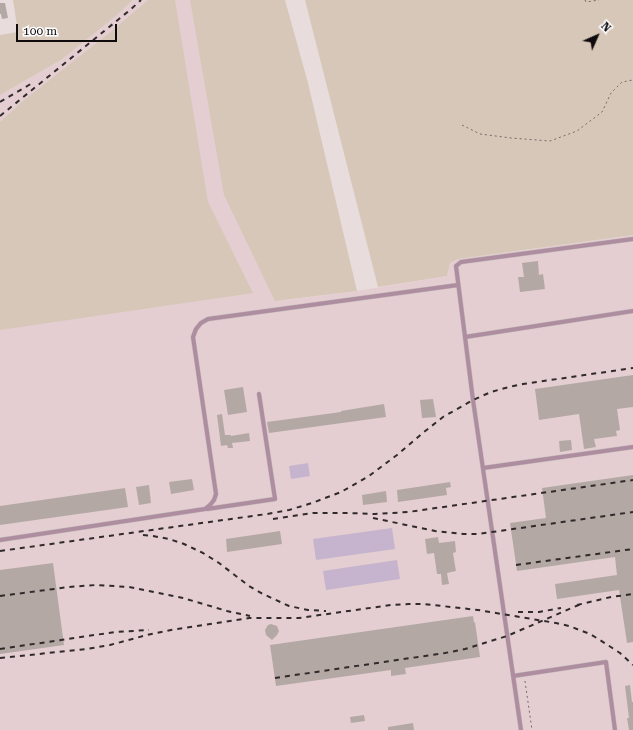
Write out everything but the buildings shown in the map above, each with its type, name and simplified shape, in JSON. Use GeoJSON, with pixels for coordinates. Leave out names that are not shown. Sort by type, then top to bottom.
{"type":"FeatureCollection","features":[{"type":"Feature","properties":{"kind":"lane"},"geometry":{"type":"LineString","coordinates":[[521,730],[483,468],[456,266],[461,262],[633,239]]}},
{"type":"Feature","properties":{"kind":"lane"},"geometry":{"type":"LineString","coordinates":[[205,509],[210,506],[216,494],[193,337],[196,329],[201,323],[208,319],[458,285]]}},
{"type":"Feature","properties":{"kind":"lane"},"geometry":{"type":"LineString","coordinates":[[465,337],[633,311]]}},
{"type":"Feature","properties":{"kind":"lane"},"geometry":{"type":"LineString","coordinates":[[0,540],[275,499],[259,394]]}},
{"type":"Feature","properties":{"kind":"lane"},"geometry":{"type":"LineString","coordinates":[[483,468],[633,447]]}},
{"type":"Feature","properties":{"kind":"lane"},"geometry":{"type":"LineString","coordinates":[[513,676],[606,662],[615,730]]}},
{"type":"Feature","properties":{"kind":"path"},"geometry":{"type":"LineString","coordinates":[[585,1],[599,0]]}},
{"type":"Feature","properties":{"kind":"path"},"geometry":{"type":"LineString","coordinates":[[462,126],[480,134],[550,141],[577,131],[602,112],[611,93],[622,82],[633,80]]}},
{"type":"Feature","properties":{"kind":"path"},"geometry":{"type":"LineString","coordinates":[[524,674],[532,730]]}},
{"type":"Feature","properties":{"kind":"shaded area"},"geometry":{"type":"Polygon","coordinates":[[[13,0],[133,0],[116,16],[61,60],[0,95],[0,35],[18,32],[13,0]]]}},
{"type":"Feature","properties":{"kind":"shaded area"},"geometry":{"type":"Polygon","coordinates":[[[133,0],[244,0],[286,300],[357,291],[447,276],[450,263],[458,259],[633,235],[633,730],[0,730],[0,95],[61,60],[116,16],[133,0]]]}},
{"type":"Feature","properties":{"kind":"shaded area"},"geometry":{"type":"Polygon","coordinates":[[[148,0],[175,0],[208,202],[253,293],[0,330],[0,122],[23,101],[113,30],[148,0]]]}},
{"type":"Feature","properties":{"kind":"shaded area"},"geometry":{"type":"Polygon","coordinates":[[[190,0],[285,0],[308,83],[357,291],[275,301],[224,195],[190,0]]]}},
{"type":"Feature","properties":{"kind":"shaded area"},"geometry":{"type":"Polygon","coordinates":[[[305,0],[633,0],[633,235],[458,259],[450,263],[447,276],[378,287],[305,0]]]}},
{"type":"Feature","properties":{"kind":"shaded area"},"geometry":{"type":"Polygon","coordinates":[[[308,463],[310,476],[291,479],[289,466],[308,463]]]}},
{"type":"Feature","properties":{"kind":"shaded area"},"geometry":{"type":"Polygon","coordinates":[[[392,528],[395,549],[316,560],[313,539],[392,528]]]}},
{"type":"Feature","properties":{"kind":"shaded area"},"geometry":{"type":"Polygon","coordinates":[[[397,560],[400,579],[326,590],[323,571],[397,560]]]}},
{"type":"Feature","properties":{"kind":"railway"},"geometry":{"type":"LineString","coordinates":[[0,116],[141,0]]}},
{"type":"Feature","properties":{"kind":"railway"},"geometry":{"type":"LineString","coordinates":[[0,102],[34,82]]}},
{"type":"Feature","properties":{"kind":"railway"},"geometry":{"type":"LineString","coordinates":[[0,551],[289,510],[341,492],[369,476],[443,417],[473,400],[491,392],[523,384],[633,368]]}},
{"type":"Feature","properties":{"kind":"railway"},"geometry":{"type":"LineString","coordinates":[[273,519],[313,513],[375,514],[408,512],[633,480]]}},
{"type":"Feature","properties":{"kind":"railway"},"geometry":{"type":"LineString","coordinates":[[373,518],[435,531],[478,534],[633,512]]}},
{"type":"Feature","properties":{"kind":"railway"},"geometry":{"type":"LineString","coordinates":[[143,535],[169,539],[203,553],[219,563],[249,586],[289,606],[308,610],[326,611]]}},
{"type":"Feature","properties":{"kind":"railway"},"geometry":{"type":"LineString","coordinates":[[516,565],[633,549]]}},
{"type":"Feature","properties":{"kind":"railway"},"geometry":{"type":"LineString","coordinates":[[0,596],[96,585],[129,587],[183,598],[250,616]]}},
{"type":"Feature","properties":{"kind":"railway"},"geometry":{"type":"LineString","coordinates":[[577,605],[611,597],[633,594]]}},
{"type":"Feature","properties":{"kind":"railway"},"geometry":{"type":"LineString","coordinates":[[0,658],[87,649],[171,630],[249,618],[299,618],[391,605],[424,604],[478,610],[569,626],[590,634],[600,640],[620,653],[633,665]]}},
{"type":"Feature","properties":{"kind":"railway"},"geometry":{"type":"LineString","coordinates":[[275,678],[465,649],[507,636],[581,604]]}},
{"type":"Feature","properties":{"kind":"railway"},"geometry":{"type":"LineString","coordinates":[[518,612],[539,612],[561,608]]}},
{"type":"Feature","properties":{"kind":"railway"},"geometry":{"type":"LineString","coordinates":[[0,649],[115,632],[149,630]]}}]}
